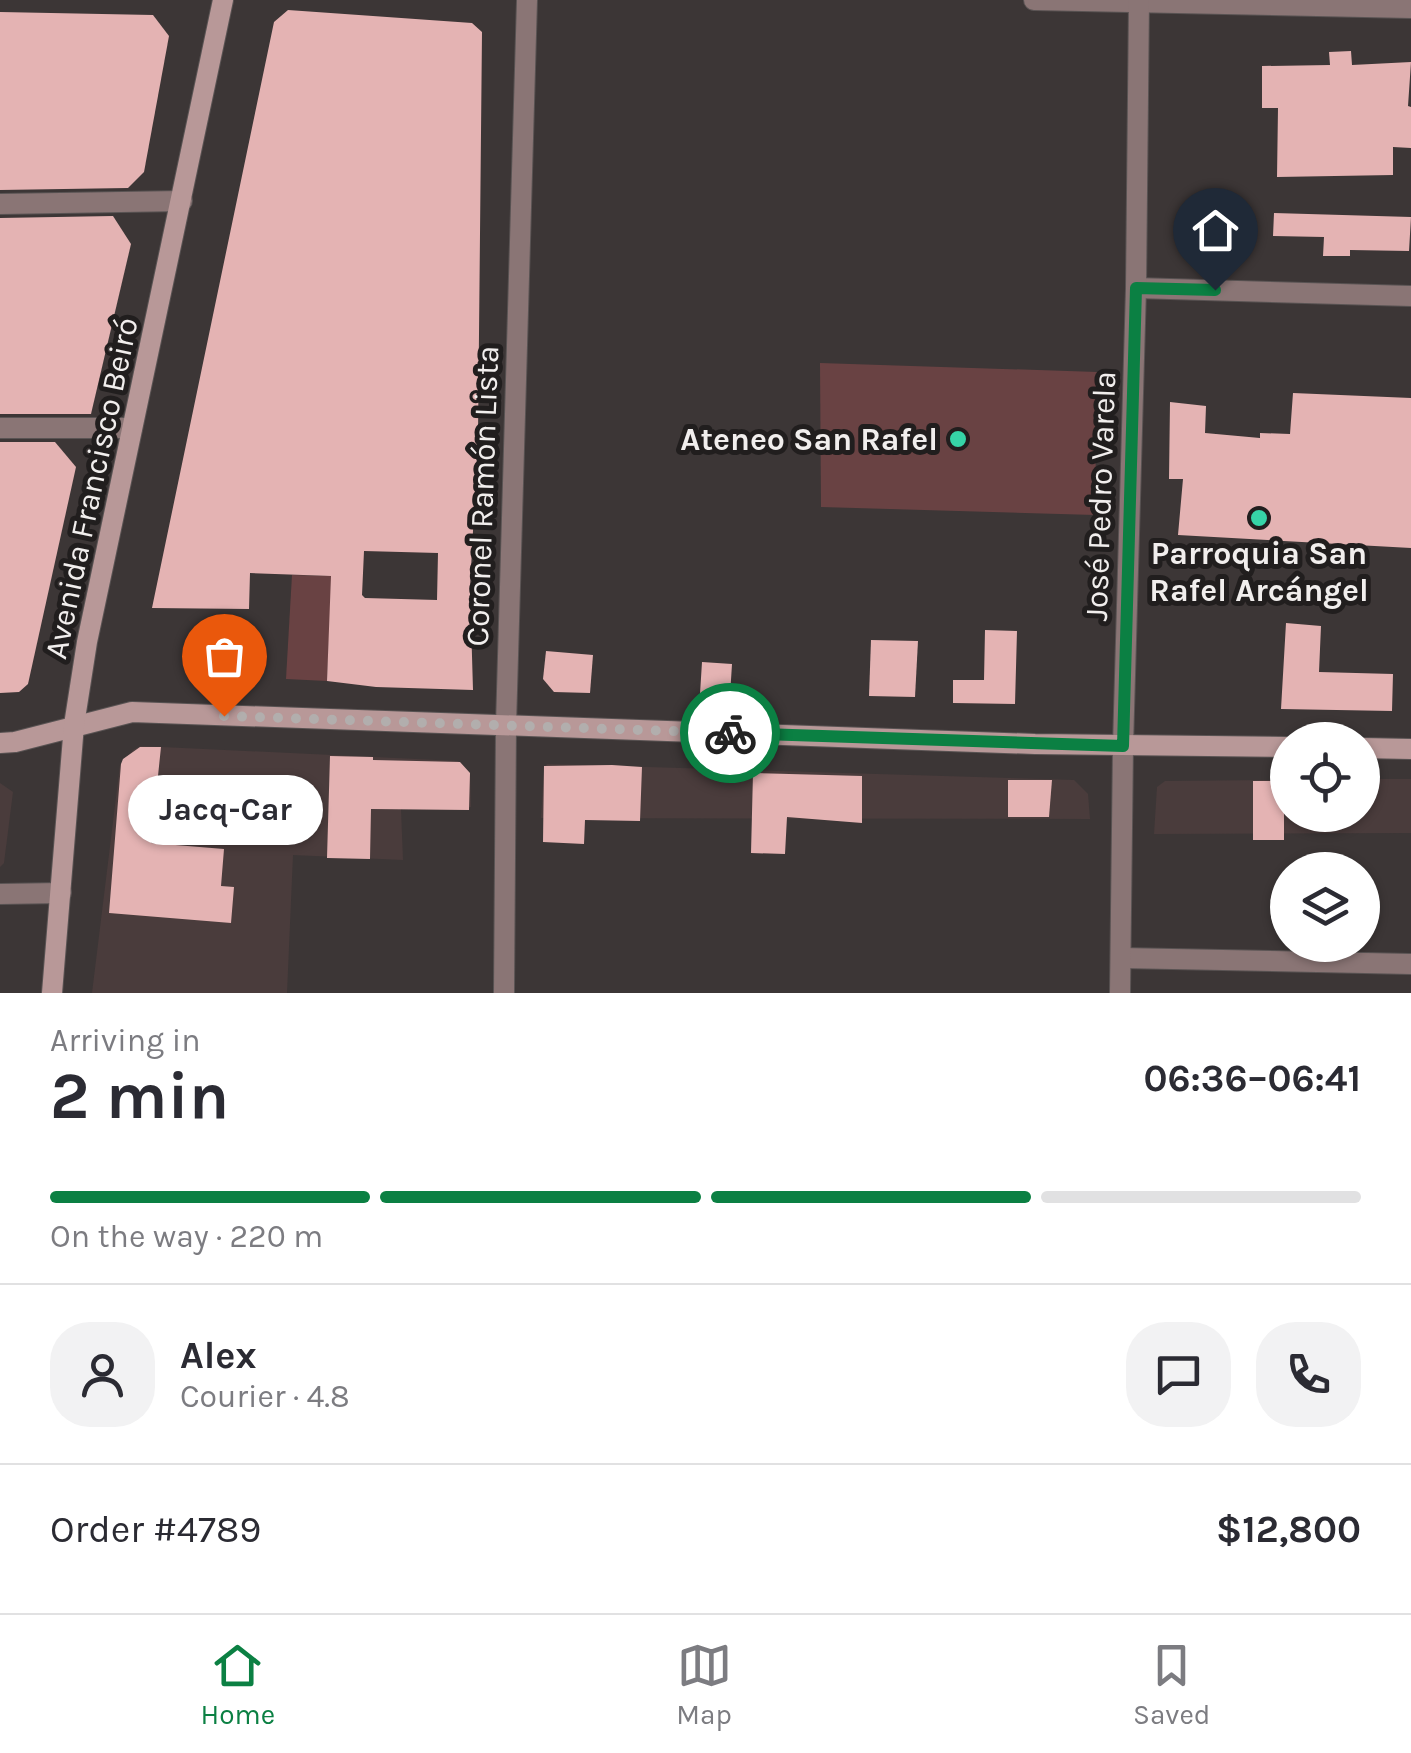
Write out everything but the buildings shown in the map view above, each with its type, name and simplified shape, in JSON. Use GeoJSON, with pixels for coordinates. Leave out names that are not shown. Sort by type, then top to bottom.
{"type":"FeatureCollection","features":[{"type":"Feature","properties":{"kind":"main road","name":"Avenida Francisco Beiró"},"geometry":{"type":"LineString","coordinates":[[52,993],[74,725],[104,556],[223,0]]}},
{"type":"Feature","properties":{"kind":"main road"},"geometry":{"type":"LineString","coordinates":[[0,743],[132,712],[1123,746],[1270,747]]}},
{"type":"Feature","properties":{"kind":"main road"},"geometry":{"type":"LineString","coordinates":[[1380,748],[1411,748]]}},
{"type":"Feature","properties":{"kind":"street","name":"Coronel Ramón Lista"},"geometry":{"type":"LineString","coordinates":[[504,993],[506,725],[527,0]]}},
{"type":"Feature","properties":{"kind":"street"},"geometry":{"type":"LineString","coordinates":[[1034,0],[1411,8]]}},
{"type":"Feature","properties":{"kind":"street","name":"José Pedro Varela"},"geometry":{"type":"LineString","coordinates":[[1120,993],[1139,1]]}},
{"type":"Feature","properties":{"kind":"street"},"geometry":{"type":"LineString","coordinates":[[0,204],[182,201]]}},
{"type":"Feature","properties":{"kind":"street"},"geometry":{"type":"LineString","coordinates":[[1136,288],[1411,296]]}},
{"type":"Feature","properties":{"kind":"street"},"geometry":{"type":"LineString","coordinates":[[0,428],[132,428]]}},
{"type":"Feature","properties":{"kind":"street"},"geometry":{"type":"LineString","coordinates":[[0,894],[61,893]]}},
{"type":"Feature","properties":{"kind":"street"},"geometry":{"type":"LineString","coordinates":[[1122,958],[1411,964]]}},
{"type":"Feature","properties":{"kind":"shaded area","name":"Ateneo San Rafel"},"geometry":{"type":"Polygon","coordinates":[[[820,363],[1097,372],[1095,515],[821,507],[820,363]]]}},
{"type":"Feature","properties":{"kind":"shaded area"},"geometry":{"type":"Polygon","coordinates":[[[292,575],[332,576],[327,681],[286,679],[292,575]]]}},
{"type":"Feature","properties":{"kind":"shaded area"},"geometry":{"type":"Polygon","coordinates":[[[141,746],[458,761],[470,774],[471,807],[401,809],[403,860],[293,855],[287,993],[92,993],[120,765],[141,746]]]}},
{"type":"Feature","properties":{"kind":"shaded area"},"geometry":{"type":"Polygon","coordinates":[[[547,764],[1074,780],[1088,794],[1090,819],[541,818],[547,764]]]}},
{"type":"Feature","properties":{"kind":"shaded area"},"geometry":{"type":"Polygon","coordinates":[[[1380,779],[1411,779],[1411,833],[1154,834],[1157,787],[1165,781],[1270,780],[1270,832],[1380,832],[1380,779]]]}},
{"type":"Feature","properties":{"kind":"shaded area"},"geometry":{"type":"Polygon","coordinates":[[[0,783],[13,792],[4,863],[0,867],[0,783]]]}},
{"type":"Feature","properties":{"kind":"way so far"},"geometry":{"type":"LineString","coordinates":[[224,716],[730,733]]}},
{"type":"Feature","properties":{"kind":"place","name":"Ateneo San Rafel"},"geometry":{"type":"Point","coordinates":[958,439]}},
{"type":"Feature","properties":{"kind":"place","name":"Parroquia San Rafel Arcángel"},"geometry":{"type":"Point","coordinates":[1259,518]}},
{"type":"Feature","properties":{"kind":"place","name":"Jacq-Car"},"geometry":{"type":"Point","coordinates":[224,716]}},
{"type":"Feature","properties":{"kind":"route"},"geometry":{"type":"LineString","coordinates":[[730,733],[1123,746],[1136,288],[1215,290]]}}]}
